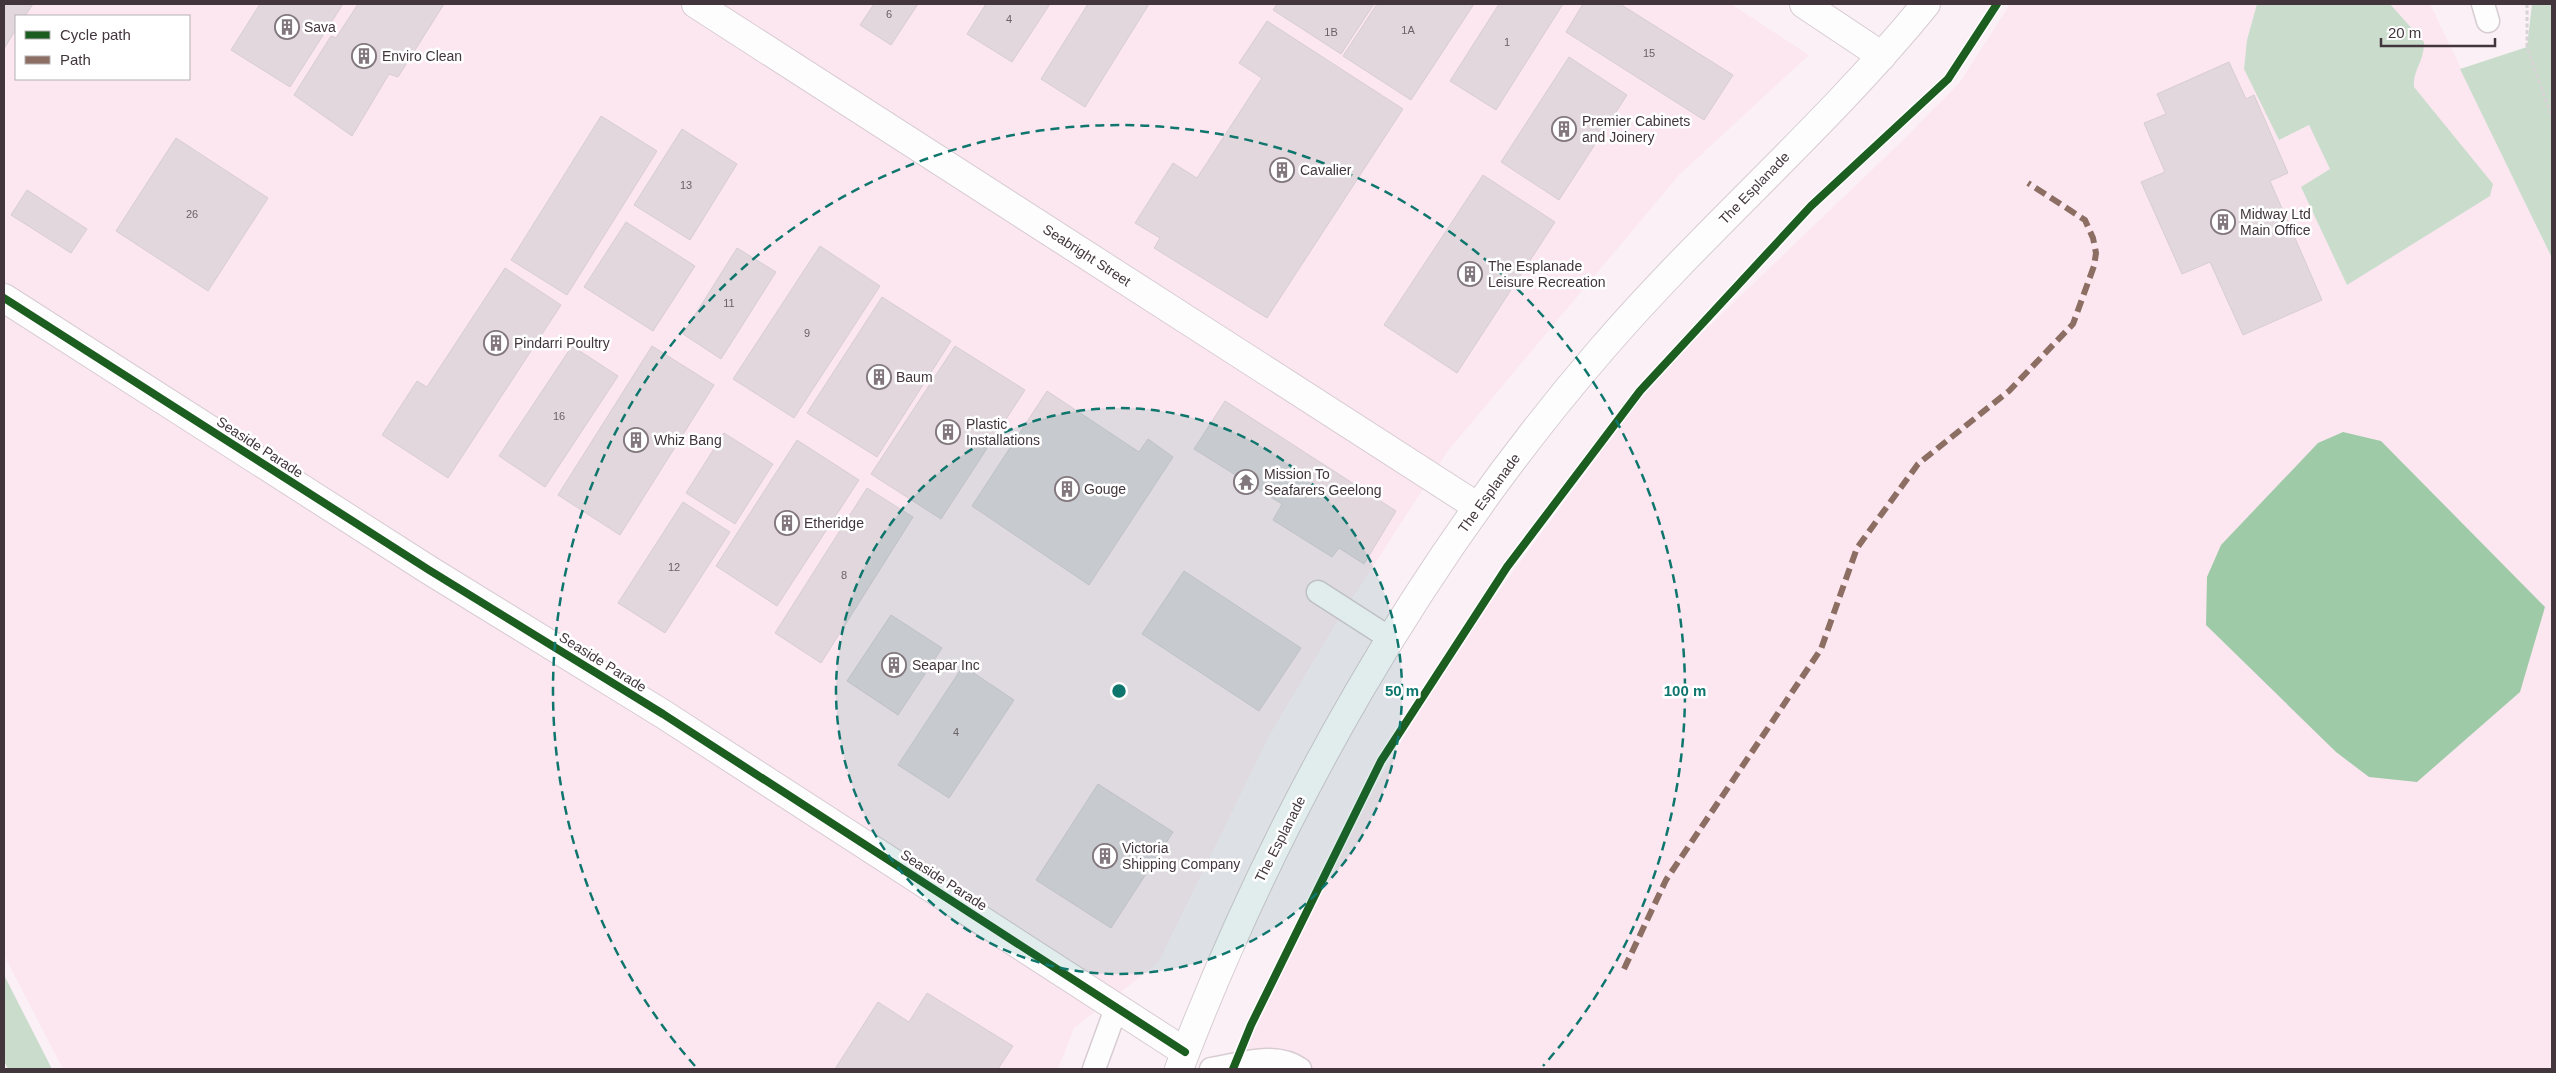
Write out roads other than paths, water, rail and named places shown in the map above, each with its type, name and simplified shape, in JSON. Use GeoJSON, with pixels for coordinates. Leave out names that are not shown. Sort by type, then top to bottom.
{"type":"FeatureCollection","features":[{"type":"Feature","properties":{"kind":"street","name":"Seabright Street"},"geometry":{"type":"LineString","coordinates":[[696,4],[1478,507]]}},
{"type":"Feature","properties":{"kind":"street"},"geometry":{"type":"LineString","coordinates":[[1804,4],[1882,56]]}},
{"type":"Feature","properties":{"kind":"street","name":"The Esplanade"},"geometry":{"type":"LineString","coordinates":[[1182,1061],[1232,936],[1321,759],[1391,639],[1478,507],[1557,402],[1604,346],[1882,56],[1926,4]]}},
{"type":"Feature","properties":{"kind":"street","name":"Seaside Parade"},"geometry":{"type":"LineString","coordinates":[[4,298],[413,560],[663,714],[1117,1006],[1182,1061]]}},
{"type":"Feature","properties":{"kind":"lane"},"geometry":{"type":"LineString","coordinates":[[1318,592],[1391,639]]}},
{"type":"Feature","properties":{"kind":"lane"},"geometry":{"type":"LineString","coordinates":[[1094,1069],[1117,1006]]}},
{"type":"Feature","properties":{"kind":"lane"},"geometry":{"type":"LineString","coordinates":[[1211,1069],[1273,1060],[1285,1062],[1300,1069]]}},
{"type":"Feature","properties":{"kind":"place","name":"Sava"},"geometry":{"type":"Point","coordinates":[287,27]}},
{"type":"Feature","properties":{"kind":"place","name":"Enviro Clean"},"geometry":{"type":"Point","coordinates":[364,56]}},
{"type":"Feature","properties":{"kind":"place","name":"Premier Cabinets and Joinery"},"geometry":{"type":"Point","coordinates":[1564,129]}},
{"type":"Feature","properties":{"kind":"place","name":"Cavalier"},"geometry":{"type":"Point","coordinates":[1282,170]}},
{"type":"Feature","properties":{"kind":"place","name":"Midway Ltd Main Office"},"geometry":{"type":"Point","coordinates":[2223,222]}},
{"type":"Feature","properties":{"kind":"place","name":"The Esplanade Leisure Recreation"},"geometry":{"type":"Point","coordinates":[1470,274]}},
{"type":"Feature","properties":{"kind":"place","name":"Pindarri Poultry"},"geometry":{"type":"Point","coordinates":[496,343]}},
{"type":"Feature","properties":{"kind":"place","name":"Baum"},"geometry":{"type":"Point","coordinates":[879,377]}},
{"type":"Feature","properties":{"kind":"place","name":"Plastic Installations"},"geometry":{"type":"Point","coordinates":[948,432]}},
{"type":"Feature","properties":{"kind":"place","name":"Whiz Bang"},"geometry":{"type":"Point","coordinates":[636,440]}},
{"type":"Feature","properties":{"kind":"place","name":"Mission To Seafarers Geelong"},"geometry":{"type":"Point","coordinates":[1246,482]}},
{"type":"Feature","properties":{"kind":"place","name":"Gouge"},"geometry":{"type":"Point","coordinates":[1067,489]}},
{"type":"Feature","properties":{"kind":"place","name":"Etheridge"},"geometry":{"type":"Point","coordinates":[787,523]}},
{"type":"Feature","properties":{"kind":"place","name":"Seapar Inc"},"geometry":{"type":"Point","coordinates":[894,665]}},
{"type":"Feature","properties":{"kind":"place","name":"Victoria Shipping Company"},"geometry":{"type":"Point","coordinates":[1105,856]}}]}
